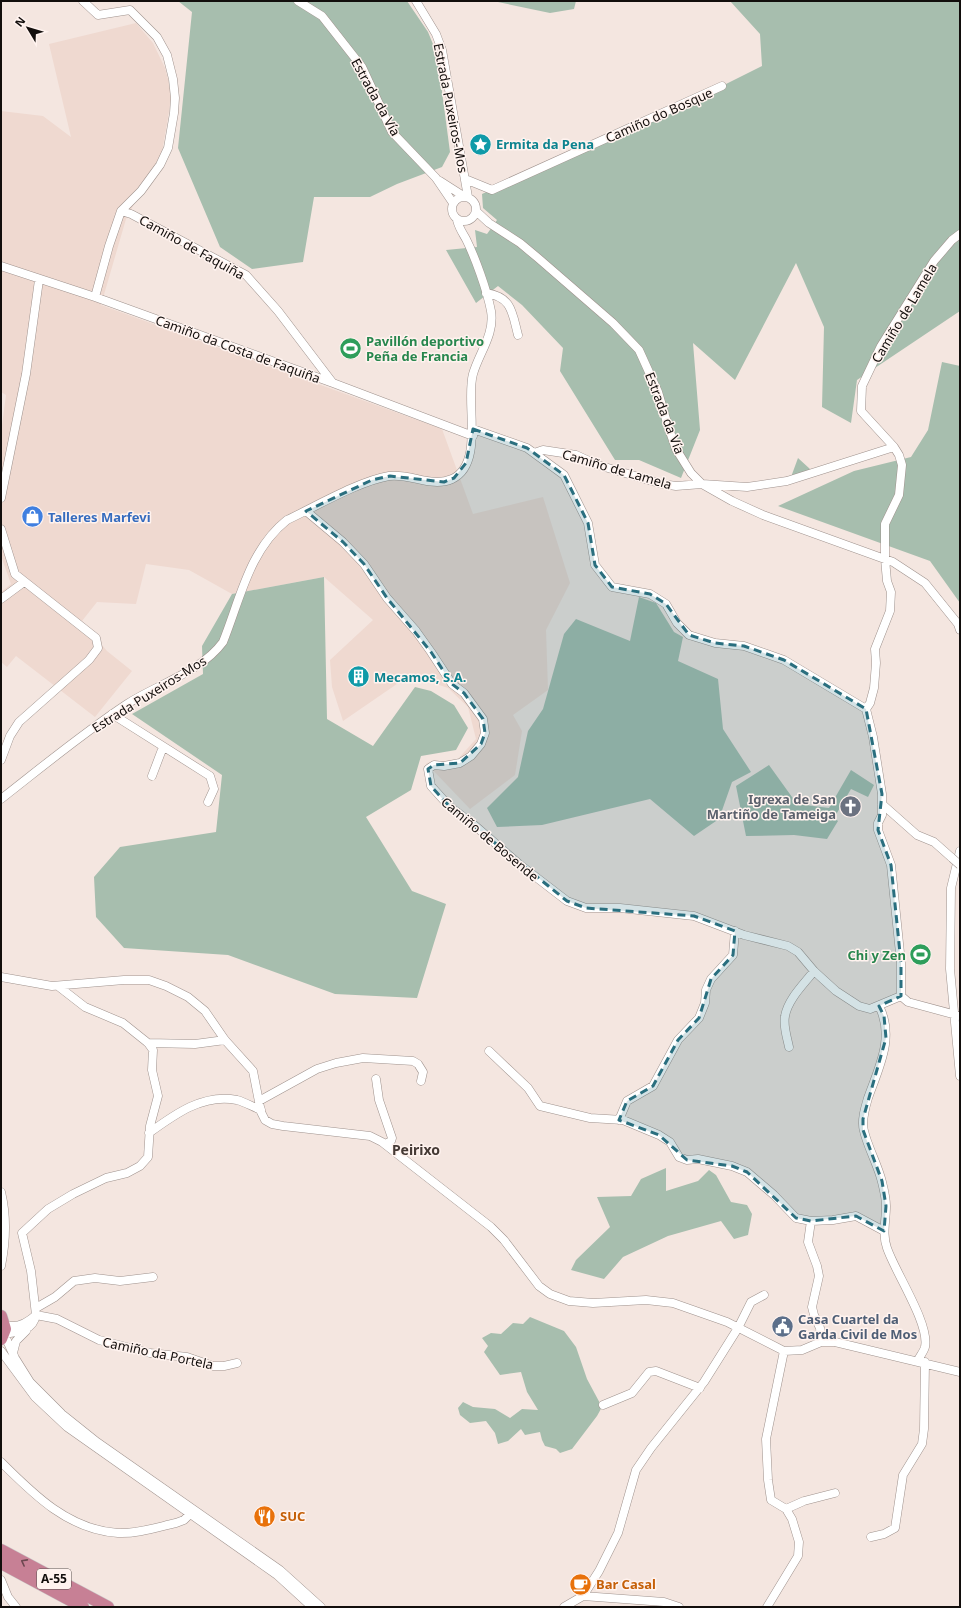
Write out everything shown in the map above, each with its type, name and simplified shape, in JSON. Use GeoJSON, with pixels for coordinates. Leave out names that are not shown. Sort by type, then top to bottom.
{"type":"FeatureCollection","features":[{"type":"Feature","properties":{"kind":"highway","name":"A-55"},"geometry":{"type":"LineString","coordinates":[[1,1550],[108,1607]]}},
{"type":"Feature","properties":{"kind":"highway","name":"A-55"},"geometry":{"type":"LineString","coordinates":[[1,1563],[83,1607]]}},
{"type":"Feature","properties":{"kind":"street"},"geometry":{"type":"LineString","coordinates":[[83,1],[98,15],[130,10],[146,24],[157,37],[167,55],[173,79],[175,98],[168,148],[155,172],[141,190],[121,211],[109,246],[95,297]]}},
{"type":"Feature","properties":{"kind":"street","name":"Estrada da Vía"},"geometry":{"type":"LineString","coordinates":[[298,1],[322,16],[362,67],[392,132],[436,178]]}},
{"type":"Feature","properties":{"kind":"street","name":"Estrada Puxeiros-Mos"},"geometry":{"type":"LineString","coordinates":[[416,1],[436,34],[442,50],[467,197]]}},
{"type":"Feature","properties":{"kind":"street","name":"Camiño do Bosque"},"geometry":{"type":"LineString","coordinates":[[465,179],[492,190],[722,86]]}},
{"type":"Feature","properties":{"kind":"street"},"geometry":{"type":"LineString","coordinates":[[436,178],[467,197],[475,204],[474,214],[460,221],[452,213],[453,203],[458,198],[467,197]]}},
{"type":"Feature","properties":{"kind":"street"},"geometry":{"type":"LineString","coordinates":[[436,178],[453,203]]}},
{"type":"Feature","properties":{"kind":"street","name":"Camiño de Faquiña"},"geometry":{"type":"LineString","coordinates":[[121,211],[131,214],[246,275],[278,311],[333,383]]}},
{"type":"Feature","properties":{"kind":"street","name":"Estrada da Vía"},"geometry":{"type":"LineString","coordinates":[[474,214],[520,243],[607,317],[639,350],[658,392],[676,449],[691,473],[702,484],[713,492],[763,515],[893,562],[925,583],[958,624],[960,630]]}},
{"type":"Feature","properties":{"kind":"street","name":"Estrada Puxeiros-Mos"},"geometry":{"type":"LineString","coordinates":[[1,800],[94,726],[204,661],[215,652],[225,636],[238,597],[250,570],[266,541],[277,528],[287,520],[372,480],[390,476],[405,475],[432,482],[444,482],[454,478],[466,463],[472,447],[473,432],[470,390],[473,374],[486,345],[490,329],[491,312],[486,293],[460,230],[460,221]]}},
{"type":"Feature","properties":{"kind":"street","name":"Camiño de Lamela"},"geometry":{"type":"LineString","coordinates":[[534,453],[543,450],[576,455],[598,465],[662,484],[676,486],[702,484],[747,487],[787,481],[894,447],[861,411],[862,386],[881,346],[934,261],[952,240],[960,234]]}},
{"type":"Feature","properties":{"kind":"street","name":"Camiño da Costa de Faquiña"},"geometry":{"type":"LineString","coordinates":[[1,266],[39,280],[95,297],[473,432],[526,448],[564,475],[588,523],[596,565],[612,587],[650,594],[666,604],[677,623],[689,635],[715,644],[744,646],[784,660],[866,709]]}},
{"type":"Feature","properties":{"kind":"street"},"geometry":{"type":"LineString","coordinates":[[1,498],[26,374],[39,280]]}},
{"type":"Feature","properties":{"kind":"street"},"geometry":{"type":"LineString","coordinates":[[486,293],[498,295],[506,300],[518,335]]}},
{"type":"Feature","properties":{"kind":"street"},"geometry":{"type":"LineString","coordinates":[[894,447],[902,465],[901,487],[885,524],[885,559],[891,592],[890,611],[875,649],[876,663],[874,688],[870,703],[866,709],[878,766],[882,804],[882,815],[878,823],[878,830],[891,866],[901,964],[901,996],[908,1002],[957,1015]]}},
{"type":"Feature","properties":{"kind":"street","name":"Camiño de Bosende"},"geometry":{"type":"LineString","coordinates":[[306,511],[344,542],[364,564],[387,598],[416,631],[452,684],[464,693],[483,719],[485,733],[481,744],[471,756],[460,763],[444,766],[434,765],[428,769],[431,786],[449,806],[473,824],[518,864],[567,901],[586,908],[620,908],[694,916],[734,931],[788,946],[798,952],[814,971],[851,1002],[870,1009],[901,996]]}},
{"type":"Feature","properties":{"kind":"street"},"geometry":{"type":"LineString","coordinates":[[1,529],[16,574],[24,582],[96,638],[98,648],[88,660],[19,722],[10,736],[1,760]]}},
{"type":"Feature","properties":{"kind":"street"},"geometry":{"type":"LineString","coordinates":[[1,599],[24,582]]}},
{"type":"Feature","properties":{"kind":"street"},"geometry":{"type":"LineString","coordinates":[[112,714],[210,776],[214,789],[208,802]]}},
{"type":"Feature","properties":{"kind":"street"},"geometry":{"type":"LineString","coordinates":[[152,776],[163,747]]}},
{"type":"Feature","properties":{"kind":"street"},"geometry":{"type":"LineString","coordinates":[[882,804],[917,835],[934,842],[960,865]]}},
{"type":"Feature","properties":{"kind":"street"},"geometry":{"type":"LineString","coordinates":[[960,851],[951,888],[950,969],[957,1015],[960,1076]]}},
{"type":"Feature","properties":{"kind":"street"},"geometry":{"type":"LineString","coordinates":[[619,1120],[627,1101],[653,1086],[678,1040],[699,1018],[705,1004],[706,990],[711,979],[716,971],[724,966],[733,955],[734,931]]}},
{"type":"Feature","properties":{"kind":"street"},"geometry":{"type":"LineString","coordinates":[[789,1047],[784,1027],[785,1016],[789,1005],[814,971]]}},
{"type":"Feature","properties":{"kind":"street"},"geometry":{"type":"LineString","coordinates":[[1,977],[58,986],[124,980],[148,980],[188,997],[205,1011],[225,1040],[253,1071],[264,1120],[272,1124],[370,1136],[385,1144],[455,1197],[491,1227],[504,1240],[539,1286],[550,1294],[569,1301],[593,1304],[646,1300],[666,1301],[738,1328],[784,1351],[802,1350],[821,1342],[835,1342],[921,1361],[960,1372]]}},
{"type":"Feature","properties":{"kind":"street"},"geometry":{"type":"LineString","coordinates":[[13,1353],[16,1341],[34,1323],[36,1312],[31,1271],[22,1233],[48,1209],[68,1197],[106,1178],[126,1173],[140,1166],[148,1157],[149,1132],[158,1096],[152,1070],[153,1050],[148,1043],[123,1023],[85,1007],[58,986]]}},
{"type":"Feature","properties":{"kind":"street"},"geometry":{"type":"LineString","coordinates":[[871,1537],[884,1534],[895,1528],[903,1475],[922,1444],[924,1429],[921,1361],[925,1347],[924,1334],[911,1300],[887,1248],[884,1231],[886,1206],[882,1181],[863,1130],[865,1108],[884,1051],[886,1038],[887,1027],[879,1006]]}},
{"type":"Feature","properties":{"kind":"street"},"geometry":{"type":"LineString","coordinates":[[148,1043],[194,1044],[225,1040]]}},
{"type":"Feature","properties":{"kind":"street"},"geometry":{"type":"LineString","coordinates":[[489,1051],[528,1088],[540,1106],[590,1118],[619,1120],[659,1135],[670,1142],[679,1157],[687,1160],[698,1159],[732,1166],[747,1172],[774,1195],[796,1218],[811,1221],[833,1220],[856,1216],[884,1231]]}},
{"type":"Feature","properties":{"kind":"street"},"geometry":{"type":"LineString","coordinates":[[259,1101],[317,1069],[363,1058],[413,1061],[418,1064],[423,1072],[421,1081]]}},
{"type":"Feature","properties":{"kind":"street"},"geometry":{"type":"LineString","coordinates":[[376,1080],[379,1100],[392,1138],[391,1141],[385,1144]]}},
{"type":"Feature","properties":{"kind":"street"},"geometry":{"type":"LineString","coordinates":[[149,1132],[190,1106],[201,1102],[224,1099],[238,1100],[261,1110]]}},
{"type":"Feature","properties":{"kind":"street"},"geometry":{"type":"LineString","coordinates":[[1,1192],[5,1209],[6,1223],[1,1266]]}},
{"type":"Feature","properties":{"kind":"street"},"geometry":{"type":"LineString","coordinates":[[811,1221],[808,1242],[819,1276],[812,1308],[820,1328],[821,1342]]}},
{"type":"Feature","properties":{"kind":"street"},"geometry":{"type":"LineString","coordinates":[[3,1328],[14,1327],[27,1322],[36,1312],[74,1281],[95,1278],[120,1281],[153,1277]]}},
{"type":"Feature","properties":{"kind":"street"},"geometry":{"type":"LineString","coordinates":[[564,1607],[583,1596],[599,1571],[618,1533],[636,1470],[651,1448],[700,1388],[738,1328],[751,1302],[764,1295]]}},
{"type":"Feature","properties":{"kind":"street","name":"Camiño da Portela"},"geometry":{"type":"LineString","coordinates":[[36,1312],[57,1319],[73,1329],[99,1340],[150,1353],[187,1356],[213,1366],[224,1366],[237,1363]]}},
{"type":"Feature","properties":{"kind":"street"},"geometry":{"type":"LineString","coordinates":[[3,1328],[22,1331],[28,1328]]}},
{"type":"Feature","properties":{"kind":"street"},"geometry":{"type":"LineString","coordinates":[[3,1328],[13,1353],[30,1382],[62,1414],[97,1442],[277,1575],[312,1607]]}},
{"type":"Feature","properties":{"kind":"street"},"geometry":{"type":"LineString","coordinates":[[1,1351],[27,1388],[57,1419],[94,1448],[280,1570],[321,1607]]}},
{"type":"Feature","properties":{"kind":"street"},"geometry":{"type":"LineString","coordinates":[[767,1607],[798,1556],[799,1542],[792,1519],[786,1509],[771,1500],[768,1480],[766,1439],[784,1351]]}},
{"type":"Feature","properties":{"kind":"street"},"geometry":{"type":"LineString","coordinates":[[604,1405],[632,1393],[649,1372],[656,1370],[700,1388]]}},
{"type":"Feature","properties":{"kind":"street"},"geometry":{"type":"LineString","coordinates":[[1,1462],[34,1495],[50,1507],[73,1521],[102,1531],[120,1533],[176,1523],[184,1520],[192,1512]]}},
{"type":"Feature","properties":{"kind":"street"},"geometry":{"type":"LineString","coordinates":[[786,1509],[804,1501],[835,1494]]}},
{"type":"Feature","properties":{"kind":"street"},"geometry":{"type":"LineString","coordinates":[[1,1580],[8,1597],[16,1607]]}},
{"type":"Feature","properties":{"kind":"street"},"geometry":{"type":"LineString","coordinates":[[583,1596],[664,1602],[679,1607]]}},
{"type":"Feature","properties":{"kind":"highlighted area"},"geometry":{"type":"Polygon","coordinates":[[[473,429],[527,448],[564,475],[588,523],[595,565],[612,587],[650,594],[666,604],[689,635],[715,643],[744,646],[784,660],[866,709],[882,794],[878,830],[891,865],[901,963],[901,996],[879,1006],[884,1016],[886,1038],[863,1119],[863,1130],[882,1181],[886,1206],[884,1231],[856,1216],[811,1221],[796,1218],[747,1172],[732,1166],[687,1160],[659,1135],[619,1120],[627,1101],[653,1086],[678,1040],[699,1018],[711,979],[733,955],[735,931],[694,916],[586,908],[567,901],[449,806],[431,786],[428,769],[434,765],[460,763],[481,744],[485,733],[483,719],[464,693],[452,684],[431,652],[387,598],[364,564],[343,542],[306,511],[372,480],[390,476],[444,482],[454,478],[466,463],[473,429]]]}},
{"type":"Feature","properties":{"kind":"shaded area"},"geometry":{"type":"Polygon","coordinates":[[[136,23],[153,43],[165,68],[172,94],[162,152],[126,219],[101,305],[442,429],[473,514],[543,497],[570,583],[546,630],[548,690],[513,715],[522,731],[515,775],[470,809],[426,763],[457,760],[476,739],[468,707],[448,688],[410,675],[343,721],[332,687],[330,660],[373,620],[324,577],[232,594],[189,570],[146,564],[136,604],[97,602],[82,621],[107,651],[132,671],[95,717],[16,656],[7,667],[1,662],[1,592],[11,584],[1,556],[1,433],[6,395],[1,392],[1,111],[43,116],[71,137],[49,44],[136,23]]]}},
{"type":"Feature","properties":{"kind":"green space"},"geometry":{"type":"Polygon","coordinates":[[[178,1],[407,1],[428,32],[437,54],[450,152],[442,167],[397,184],[370,197],[314,197],[303,262],[252,269],[220,247],[178,148],[192,12],[178,1]]]}},
{"type":"Feature","properties":{"kind":"green space"},"geometry":{"type":"Polygon","coordinates":[[[493,1],[576,1],[574,9],[550,13],[493,1]]]}},
{"type":"Feature","properties":{"kind":"green space"},"geometry":{"type":"Polygon","coordinates":[[[730,1],[960,1],[960,311],[857,380],[851,423],[822,407],[824,327],[796,263],[735,380],[693,343],[700,430],[681,478],[639,460],[615,460],[560,371],[563,348],[522,305],[498,286],[476,303],[446,250],[477,247],[475,230],[487,234],[497,220],[483,208],[482,194],[694,100],[762,66],[760,34],[730,1]]]}},
{"type":"Feature","properties":{"kind":"green space"},"geometry":{"type":"Polygon","coordinates":[[[942,362],[960,366],[960,603],[930,561],[778,506],[854,471],[911,457],[928,430],[942,362]]]}},
{"type":"Feature","properties":{"kind":"green space"},"geometry":{"type":"Polygon","coordinates":[[[798,458],[810,469],[807,474],[791,477],[798,458]]]}},
{"type":"Feature","properties":{"kind":"green space"},"geometry":{"type":"Polygon","coordinates":[[[324,577],[327,719],[373,746],[415,687],[431,691],[454,705],[468,728],[456,750],[421,756],[411,790],[366,817],[412,891],[446,904],[417,998],[335,994],[228,955],[124,948],[96,917],[94,877],[120,847],[216,832],[222,775],[132,714],[203,674],[202,646],[232,594],[324,577]]]}},
{"type":"Feature","properties":{"kind":"green space"},"geometry":{"type":"Polygon","coordinates":[[[639,597],[656,603],[674,632],[683,637],[678,661],[718,679],[723,729],[751,772],[732,782],[719,819],[694,836],[650,799],[542,825],[497,827],[487,808],[518,777],[528,731],[543,709],[564,634],[576,619],[630,641],[639,597]]]}},
{"type":"Feature","properties":{"kind":"green space"},"geometry":{"type":"Polygon","coordinates":[[[769,765],[797,804],[829,808],[851,770],[874,785],[868,797],[851,789],[834,818],[838,821],[827,839],[794,835],[746,836],[736,786],[769,765]]]}},
{"type":"Feature","properties":{"kind":"green space"},"geometry":{"type":"Polygon","coordinates":[[[666,1168],[666,1191],[698,1181],[709,1170],[716,1175],[731,1202],[747,1205],[752,1214],[748,1235],[734,1239],[721,1221],[668,1236],[623,1257],[604,1279],[571,1270],[576,1260],[610,1227],[597,1197],[631,1196],[641,1179],[666,1168]]]}},
{"type":"Feature","properties":{"kind":"green space"},"geometry":{"type":"Polygon","coordinates":[[[530,1317],[564,1331],[576,1347],[587,1379],[602,1407],[572,1449],[560,1453],[556,1449],[545,1446],[540,1432],[525,1435],[521,1429],[508,1441],[498,1444],[495,1433],[486,1421],[470,1423],[460,1415],[458,1408],[463,1402],[473,1407],[495,1409],[510,1418],[522,1409],[538,1410],[527,1392],[521,1372],[500,1375],[484,1352],[488,1346],[482,1338],[491,1333],[501,1334],[513,1323],[523,1324],[530,1317]]]}},
{"type":"Feature","properties":{"kind":"place","name":"Ermita da Pena"},"geometry":{"type":"Point","coordinates":[481,144]}},
{"type":"Feature","properties":{"kind":"place","name":"Pavillón deportivo Peña de Francia"},"geometry":{"type":"Point","coordinates":[351,348]}},
{"type":"Feature","properties":{"kind":"place","name":"Talleres Marfevi"},"geometry":{"type":"Point","coordinates":[32,517]}},
{"type":"Feature","properties":{"kind":"place","name":"Mecamos, S.A."},"geometry":{"type":"Point","coordinates":[358,677]}},
{"type":"Feature","properties":{"kind":"place","name":"Igrexa de San Martiño de Tameiga"},"geometry":{"type":"Point","coordinates":[851,806]}},
{"type":"Feature","properties":{"kind":"place","name":"Chi y Zen"},"geometry":{"type":"Point","coordinates":[921,955]}},
{"type":"Feature","properties":{"kind":"place","name":"Casa Cuartel da Garda Civil de Mos"},"geometry":{"type":"Point","coordinates":[783,1326]}},
{"type":"Feature","properties":{"kind":"place","name":"SUC"},"geometry":{"type":"Point","coordinates":[265,1516]}},
{"type":"Feature","properties":{"kind":"place","name":"Bar Casal"},"geometry":{"type":"Point","coordinates":[581,1584]}},
{"type":"Feature","properties":{"kind":"district","name":"Peirixo"},"geometry":{"type":"Point","coordinates":[416,1150]}}]}
